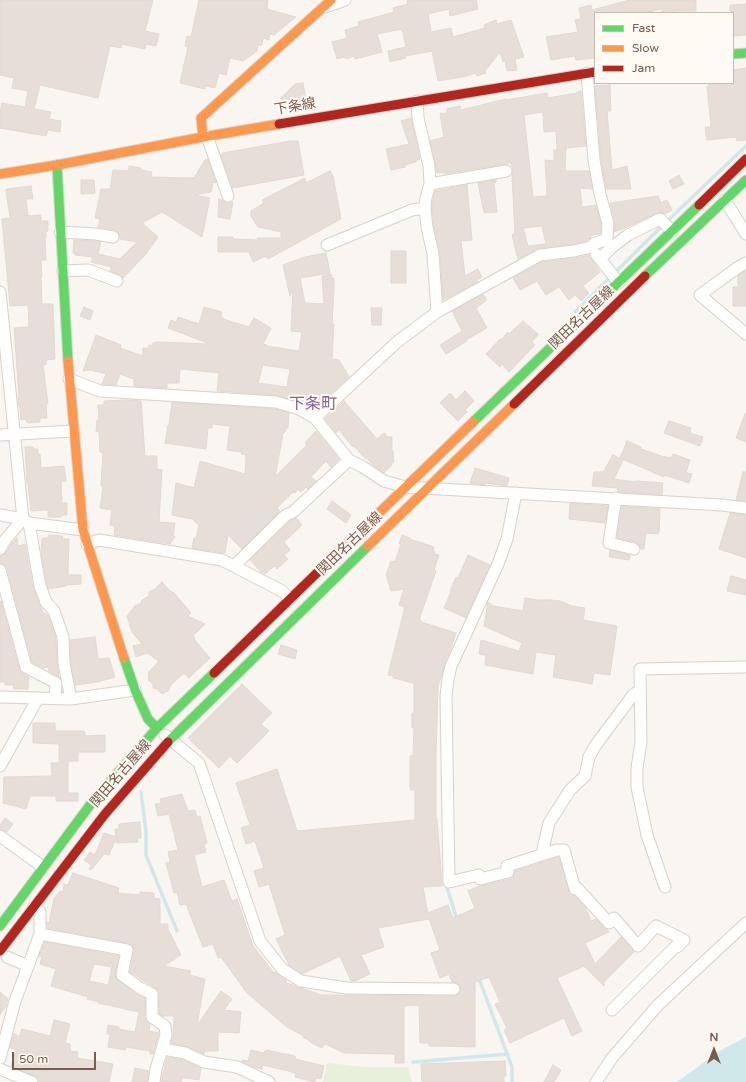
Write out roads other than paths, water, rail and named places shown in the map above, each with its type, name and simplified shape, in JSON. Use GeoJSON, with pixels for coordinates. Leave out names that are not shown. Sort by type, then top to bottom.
{"type":"FeatureCollection","features":[{"type":"Feature","properties":{"kind":"main road"},"geometry":{"type":"LineString","coordinates":[[205,136],[201,118],[332,0]]}},
{"type":"Feature","properties":{"kind":"main road"},"geometry":{"type":"LineString","coordinates":[[734,54],[746,53]]}},
{"type":"Feature","properties":{"kind":"main road","name":"下条線"},"geometry":{"type":"LineString","coordinates":[[0,174],[56,165],[205,136],[591,72]]}},
{"type":"Feature","properties":{"kind":"main road","name":"関田名古屋線"},"geometry":{"type":"LineString","coordinates":[[0,926],[93,802],[157,728],[746,159]]}},
{"type":"Feature","properties":{"kind":"main road"},"geometry":{"type":"LineString","coordinates":[[56,165],[69,379],[82,530],[135,690],[148,719],[157,728]]}},
{"type":"Feature","properties":{"kind":"main road","name":"関田名古屋線"},"geometry":{"type":"LineString","coordinates":[[3,954],[57,874],[105,814],[170,739],[746,180]]}},
{"type":"Feature","properties":{"kind":"street"},"geometry":{"type":"LineString","coordinates":[[322,8],[345,0]]}},
{"type":"Feature","properties":{"kind":"street"},"geometry":{"type":"LineString","coordinates":[[591,72],[594,160],[600,194],[608,224],[609,243],[600,259]]}},
{"type":"Feature","properties":{"kind":"street"},"geometry":{"type":"LineString","coordinates":[[417,101],[418,118],[429,166],[430,184],[425,208],[427,227],[433,254],[437,312]]}},
{"type":"Feature","properties":{"kind":"street"},"geometry":{"type":"LineString","coordinates":[[205,136],[228,196]]}},
{"type":"Feature","properties":{"kind":"street"},"geometry":{"type":"LineString","coordinates":[[430,184],[506,171]]}},
{"type":"Feature","properties":{"kind":"street"},"geometry":{"type":"LineString","coordinates":[[725,200],[746,234]]}},
{"type":"Feature","properties":{"kind":"street"},"geometry":{"type":"LineString","coordinates":[[327,245],[412,210],[425,208]]}},
{"type":"Feature","properties":{"kind":"street"},"geometry":{"type":"LineString","coordinates":[[315,418],[397,342],[437,312],[540,255],[574,251],[590,247],[594,244],[609,243],[660,220],[672,231]]}},
{"type":"Feature","properties":{"kind":"street"},"geometry":{"type":"LineString","coordinates":[[60,232],[96,234],[113,237]]}},
{"type":"Feature","properties":{"kind":"street"},"geometry":{"type":"LineString","coordinates":[[590,247],[619,283]]}},
{"type":"Feature","properties":{"kind":"street"},"geometry":{"type":"LineString","coordinates":[[746,263],[700,295],[746,334]]}},
{"type":"Feature","properties":{"kind":"street"},"geometry":{"type":"LineString","coordinates":[[63,271],[88,270],[117,281]]}},
{"type":"Feature","properties":{"kind":"street"},"geometry":{"type":"LineString","coordinates":[[0,292],[2,329],[26,521],[40,586],[46,602],[54,611],[63,637],[64,664],[71,699]]}},
{"type":"Feature","properties":{"kind":"street"},"geometry":{"type":"LineString","coordinates":[[69,379],[100,391],[276,402],[299,409],[315,418],[349,460],[384,480],[405,487],[616,498],[746,508]]}},
{"type":"Feature","properties":{"kind":"street"},"geometry":{"type":"LineString","coordinates":[[0,435],[73,430]]}},
{"type":"Feature","properties":{"kind":"street"},"geometry":{"type":"LineString","coordinates":[[234,566],[286,515],[293,512],[349,460]]}},
{"type":"Feature","properties":{"kind":"street"},"geometry":{"type":"LineString","coordinates":[[516,493],[507,539],[498,564],[451,666],[448,679],[446,696],[449,882],[479,875],[480,879],[508,872],[507,866],[542,854],[557,850],[564,850],[575,889],[577,888],[609,923],[614,918],[638,946],[656,926],[684,940],[677,947],[676,946],[612,1010]]}},
{"type":"Feature","properties":{"kind":"street"},"geometry":{"type":"LineString","coordinates":[[616,498],[609,543],[634,548]]}},
{"type":"Feature","properties":{"kind":"street"},"geometry":{"type":"LineString","coordinates":[[0,515],[26,521],[82,530]]}},
{"type":"Feature","properties":{"kind":"street"},"geometry":{"type":"LineString","coordinates":[[0,549],[5,540],[26,521]]}},
{"type":"Feature","properties":{"kind":"street"},"geometry":{"type":"LineString","coordinates":[[87,544],[98,540],[222,560],[282,591],[290,599]]}},
{"type":"Feature","properties":{"kind":"street"},"geometry":{"type":"LineString","coordinates":[[0,570],[26,667],[56,683],[56,698]]}},
{"type":"Feature","properties":{"kind":"street"},"geometry":{"type":"LineString","coordinates":[[665,887],[647,835],[637,787],[637,768],[641,742],[640,669],[746,667]]}},
{"type":"Feature","properties":{"kind":"street"},"geometry":{"type":"LineString","coordinates":[[0,697],[71,699],[135,690]]}},
{"type":"Feature","properties":{"kind":"street"},"geometry":{"type":"LineString","coordinates":[[542,854],[549,823],[570,790],[585,776],[589,757],[595,746],[633,695],[640,690]]}},
{"type":"Feature","properties":{"kind":"street"},"geometry":{"type":"LineString","coordinates":[[0,766],[38,698]]}},
{"type":"Feature","properties":{"kind":"street"},"geometry":{"type":"LineString","coordinates":[[157,728],[199,763],[260,941],[282,969],[301,981],[346,988],[454,989]]}},
{"type":"Feature","properties":{"kind":"street"},"geometry":{"type":"LineString","coordinates":[[0,836],[43,867]]}},
{"type":"Feature","properties":{"kind":"street"},"geometry":{"type":"LineString","coordinates":[[0,1058],[16,1001],[40,934],[40,912],[34,908]]}},
{"type":"Feature","properties":{"kind":"street"},"geometry":{"type":"LineString","coordinates":[[596,1082],[612,1058],[658,1005],[746,923]]}},
{"type":"Feature","properties":{"kind":"street"},"geometry":{"type":"LineString","coordinates":[[40,934],[127,950],[122,976],[152,994],[152,1017],[165,1026],[166,1035],[156,1069],[154,1082]]}},
{"type":"Feature","properties":{"kind":"street"},"geometry":{"type":"LineString","coordinates":[[3,954],[28,966]]}},
{"type":"Feature","properties":{"kind":"street"},"geometry":{"type":"LineString","coordinates":[[162,1049],[185,1053],[204,1062],[237,1067],[269,1082]]}},
{"type":"Feature","properties":{"kind":"street"},"geometry":{"type":"LineString","coordinates":[[0,1069],[32,1082]]}},
{"type":"Feature","properties":{"kind":"water"},"geometry":{"type":"Polygon","coordinates":[[[746,1037],[746,1082],[677,1082],[721,1050],[746,1037]]]}},
{"type":"Feature","properties":{"kind":"waterway"},"geometry":{"type":"LineString","coordinates":[[575,312],[746,146]]}},
{"type":"Feature","properties":{"kind":"waterway"},"geometry":{"type":"LineString","coordinates":[[141,792],[146,831],[146,855],[177,931]]}},
{"type":"Feature","properties":{"kind":"waterway"},"geometry":{"type":"LineString","coordinates":[[446,884],[457,920]]}},
{"type":"Feature","properties":{"kind":"waterway"},"geometry":{"type":"LineString","coordinates":[[478,976],[512,1067],[512,1082]]}},
{"type":"Feature","properties":{"kind":"waterway"},"geometry":{"type":"LineString","coordinates":[[413,1062],[508,1054]]}},
{"type":"Feature","properties":{"kind":"district","name":"下条町"},"geometry":{"type":"Point","coordinates":[313,405]}}]}
